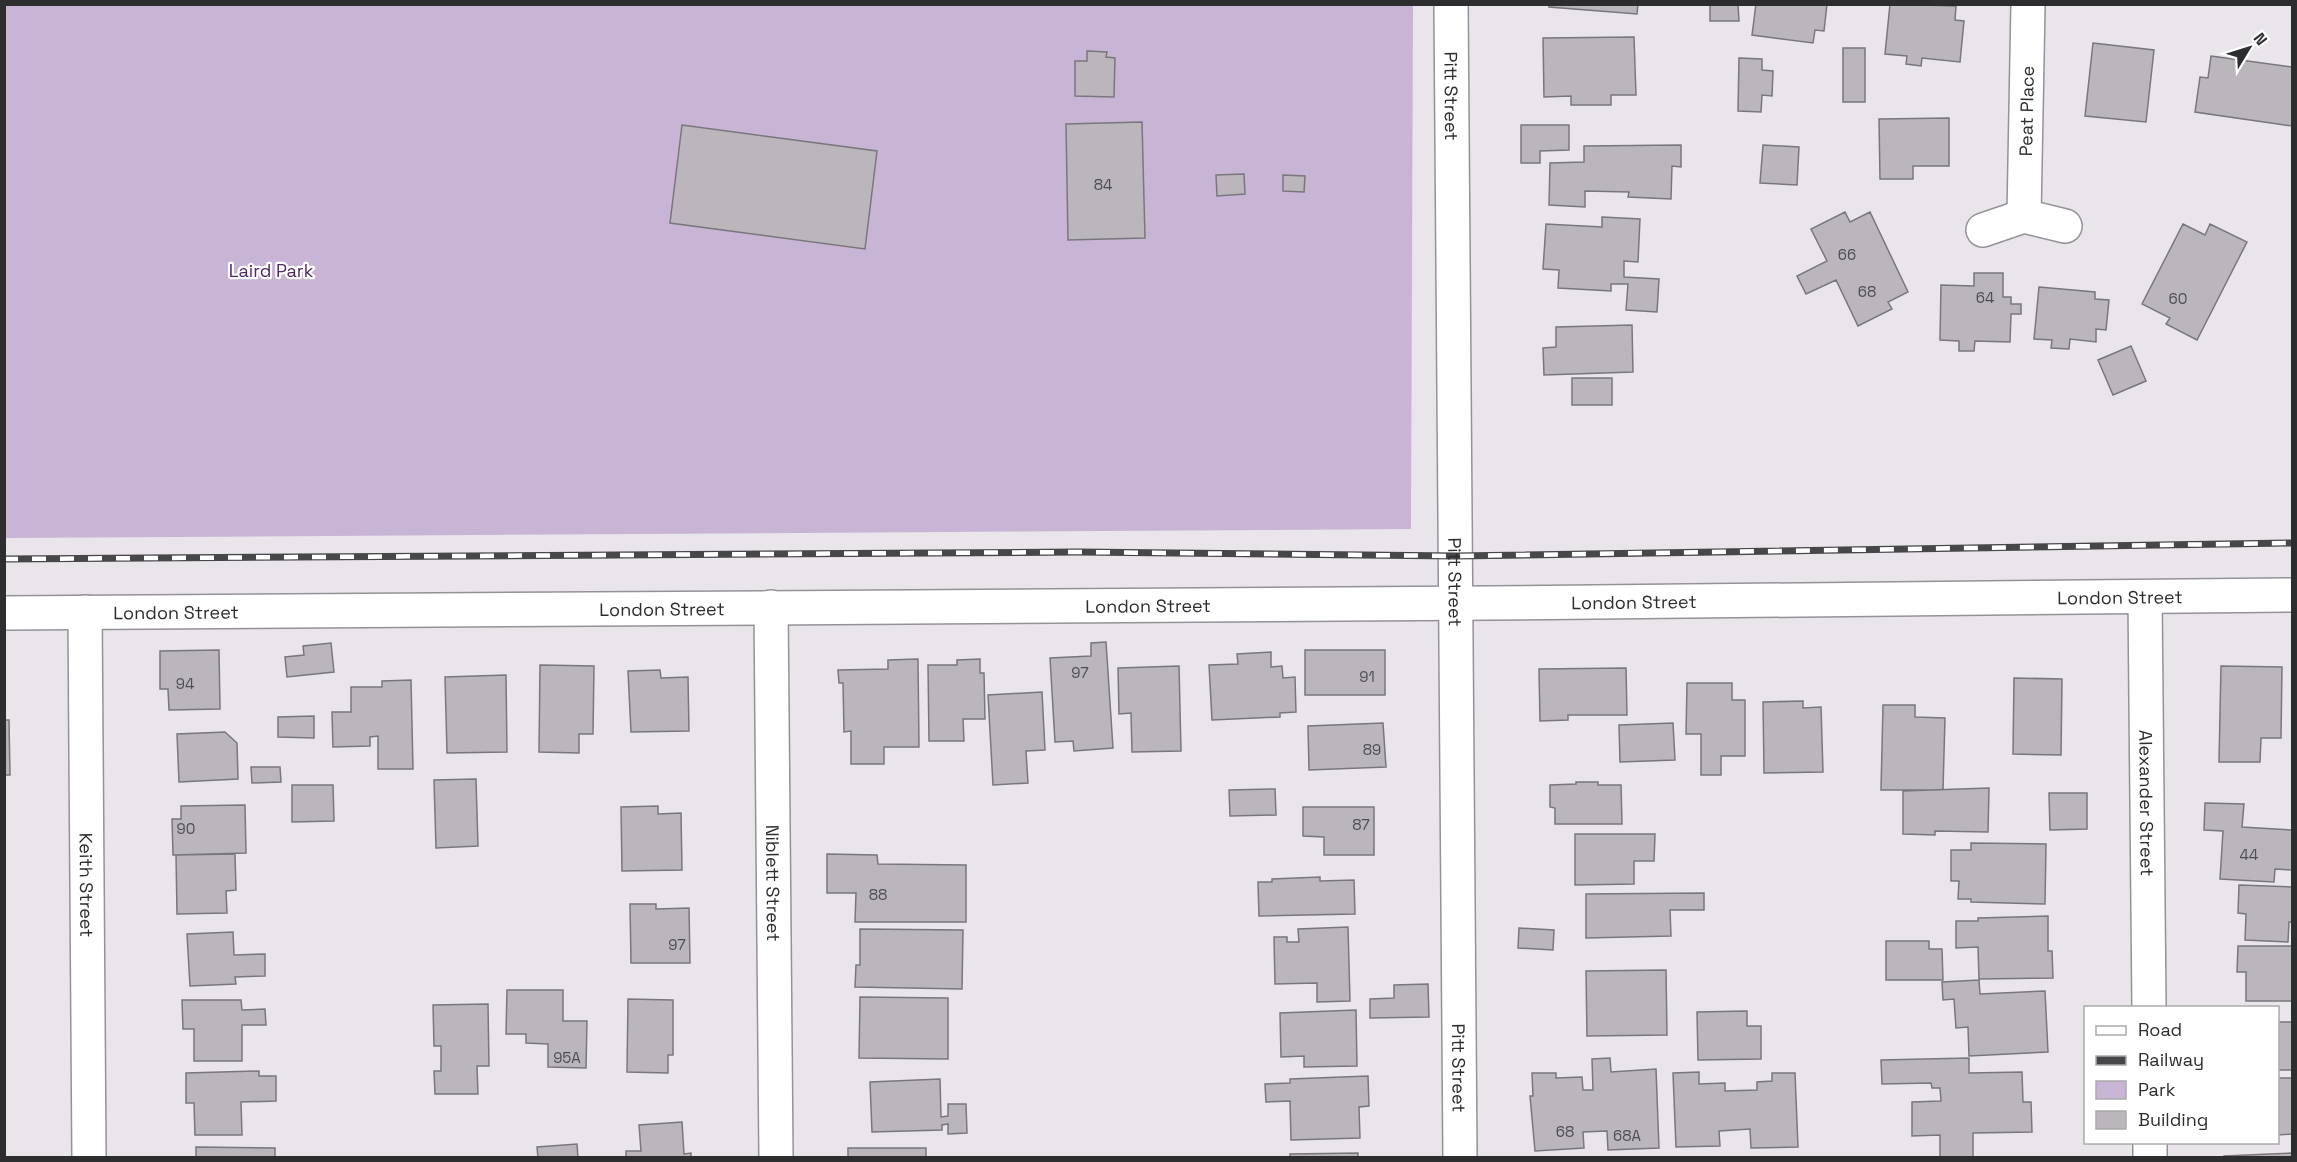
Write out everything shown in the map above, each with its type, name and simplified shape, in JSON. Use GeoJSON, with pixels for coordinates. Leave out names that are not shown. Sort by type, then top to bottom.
{"type":"FeatureCollection","features":[{"type":"Feature","properties":{"kind":"street","name":"Pitt Street"},"geometry":{"type":"LineString","coordinates":[[1451,4],[1460,1158]]}},
{"type":"Feature","properties":{"kind":"street","name":"Peat Place"},"geometry":{"type":"LineString","coordinates":[[2024,216],[2028,4]]}},
{"type":"Feature","properties":{"kind":"street"},"geometry":{"type":"LineString","coordinates":[[1983,230],[2024,216],[2065,226]]}},
{"type":"Feature","properties":{"kind":"street","name":"London Street"},"geometry":{"type":"LineString","coordinates":[[4,613],[2292,595]]}},
{"type":"Feature","properties":{"kind":"street","name":"Alexander Street"},"geometry":{"type":"LineString","coordinates":[[2145,597],[2149,1006]]}},
{"type":"Feature","properties":{"kind":"street","name":"Niblett Street"},"geometry":{"type":"LineString","coordinates":[[771,607],[776,1158]]}},
{"type":"Feature","properties":{"kind":"street","name":"Keith Street"},"geometry":{"type":"LineString","coordinates":[[85,612],[89,1158]]}},
{"type":"Feature","properties":{"kind":"green space","name":"Laird Park"},"geometry":{"type":"Polygon","coordinates":[[[4,5],[1413,5],[1411,529],[5,538],[4,5]]]}},
{"type":"Feature","properties":{"kind":"building"},"geometry":{"type":"Polygon","coordinates":[[[1549,4],[1638,4],[1637,14],[1549,7],[1549,4]]]}},
{"type":"Feature","properties":{"kind":"building"},"geometry":{"type":"Polygon","coordinates":[[[1710,4],[1738,4],[1739,21],[1710,21],[1710,4]]]}},
{"type":"Feature","properties":{"kind":"building"},"geometry":{"type":"Polygon","coordinates":[[[1756,4],[1827,4],[1824,31],[1815,30],[1813,43],[1752,35],[1756,4]]]}},
{"type":"Feature","properties":{"kind":"building"},"geometry":{"type":"Polygon","coordinates":[[[1890,4],[1956,6],[1955,20],[1964,21],[1960,62],[1922,58],[1921,66],[1906,64],[1907,56],[1885,54],[1890,4]]]}},
{"type":"Feature","properties":{"kind":"building"},"geometry":{"type":"Polygon","coordinates":[[[1634,37],[1636,95],[1611,95],[1611,105],[1571,105],[1571,96],[1544,97],[1543,38],[1634,37]]]}},
{"type":"Feature","properties":{"kind":"building"},"geometry":{"type":"Polygon","coordinates":[[[2093,43],[2154,50],[2146,122],[2085,116],[2093,43]]]}},
{"type":"Feature","properties":{"kind":"building"},"geometry":{"type":"Polygon","coordinates":[[[1843,48],[1865,48],[1865,102],[1843,102],[1843,48]]]}},
{"type":"Feature","properties":{"kind":"building"},"geometry":{"type":"Polygon","coordinates":[[[1087,51],[1107,52],[1106,57],[1115,58],[1114,97],[1075,96],[1075,61],[1087,61],[1087,51]]]}},
{"type":"Feature","properties":{"kind":"building"},"geometry":{"type":"Polygon","coordinates":[[[2211,56],[2292,67],[2292,126],[2195,112],[2200,77],[2208,78],[2211,56]]]}},
{"type":"Feature","properties":{"kind":"building"},"geometry":{"type":"Polygon","coordinates":[[[1739,58],[1762,59],[1762,70],[1773,71],[1772,96],[1762,95],[1761,112],[1738,111],[1739,58]]]}},
{"type":"Feature","properties":{"kind":"building"},"geometry":{"type":"Polygon","coordinates":[[[1949,118],[1949,166],[1913,166],[1913,179],[1880,179],[1879,119],[1949,118]]]}},
{"type":"Feature","properties":{"kind":"building"},"geometry":{"type":"Polygon","coordinates":[[[1142,122],[1145,238],[1068,240],[1066,124],[1142,122]]]}},
{"type":"Feature","properties":{"kind":"building"},"geometry":{"type":"Polygon","coordinates":[[[682,125],[877,151],[865,249],[670,223],[682,125]]]}},
{"type":"Feature","properties":{"kind":"building"},"geometry":{"type":"Polygon","coordinates":[[[1521,125],[1569,125],[1569,150],[1540,151],[1540,163],[1521,163],[1521,125]]]}},
{"type":"Feature","properties":{"kind":"building"},"geometry":{"type":"Polygon","coordinates":[[[1681,145],[1681,167],[1672,166],[1671,199],[1628,197],[1629,192],[1585,191],[1585,207],[1549,205],[1550,163],[1584,162],[1584,146],[1681,145]]]}},
{"type":"Feature","properties":{"kind":"building"},"geometry":{"type":"Polygon","coordinates":[[[1763,145],[1799,147],[1797,185],[1760,183],[1763,145]]]}},
{"type":"Feature","properties":{"kind":"building"},"geometry":{"type":"Polygon","coordinates":[[[1244,174],[1245,194],[1217,196],[1216,175],[1244,174]]]}},
{"type":"Feature","properties":{"kind":"building"},"geometry":{"type":"Polygon","coordinates":[[[1283,175],[1305,176],[1304,192],[1283,191],[1283,175]]]}},
{"type":"Feature","properties":{"kind":"building"},"geometry":{"type":"Polygon","coordinates":[[[1845,212],[1850,222],[1870,212],[1908,292],[1888,302],[1892,309],[1858,326],[1836,280],[1806,294],[1797,276],[1827,261],[1811,229],[1845,212]]]}},
{"type":"Feature","properties":{"kind":"building"},"geometry":{"type":"Polygon","coordinates":[[[1602,217],[1640,219],[1638,262],[1624,261],[1624,277],[1659,279],[1657,312],[1626,310],[1628,284],[1611,284],[1611,291],[1558,288],[1559,270],[1543,269],[1546,224],[1602,227],[1602,217]]]}},
{"type":"Feature","properties":{"kind":"building"},"geometry":{"type":"Polygon","coordinates":[[[2183,224],[2205,235],[2210,224],[2247,242],[2197,340],[2166,324],[2170,318],[2142,304],[2183,224]]]}},
{"type":"Feature","properties":{"kind":"building"},"geometry":{"type":"Polygon","coordinates":[[[1974,273],[2003,273],[2003,297],[2011,297],[2011,304],[2021,304],[2021,314],[2011,314],[2010,342],[1975,341],[1974,351],[1959,351],[1959,341],[1940,340],[1941,285],[1974,286],[1974,273]]]}},
{"type":"Feature","properties":{"kind":"building"},"geometry":{"type":"Polygon","coordinates":[[[2039,287],[2095,292],[2095,299],[2109,300],[2106,330],[2096,329],[2096,342],[2070,339],[2069,349],[2051,348],[2052,340],[2034,339],[2039,287]]]}},
{"type":"Feature","properties":{"kind":"building"},"geometry":{"type":"Polygon","coordinates":[[[1632,325],[1633,372],[1544,375],[1543,348],[1556,347],[1556,327],[1632,325]]]}},
{"type":"Feature","properties":{"kind":"building"},"geometry":{"type":"Polygon","coordinates":[[[2131,346],[2146,381],[2113,395],[2098,360],[2131,346]]]}},
{"type":"Feature","properties":{"kind":"building"},"geometry":{"type":"Polygon","coordinates":[[[1572,378],[1612,378],[1612,405],[1572,405],[1572,378]]]}},
{"type":"Feature","properties":{"kind":"building"},"geometry":{"type":"Polygon","coordinates":[[[1106,642],[1113,748],[1074,751],[1073,741],[1055,742],[1050,658],[1091,656],[1091,643],[1106,642]]]}},
{"type":"Feature","properties":{"kind":"building"},"geometry":{"type":"Polygon","coordinates":[[[331,643],[334,672],[287,677],[285,657],[304,655],[303,646],[331,643]]]}},
{"type":"Feature","properties":{"kind":"building"},"geometry":{"type":"Polygon","coordinates":[[[219,650],[220,709],[169,710],[168,689],[160,689],[160,651],[219,650]]]}},
{"type":"Feature","properties":{"kind":"building"},"geometry":{"type":"Polygon","coordinates":[[[1305,650],[1385,650],[1385,695],[1305,695],[1305,650]]]}},
{"type":"Feature","properties":{"kind":"building"},"geometry":{"type":"Polygon","coordinates":[[[1271,652],[1271,667],[1282,666],[1283,678],[1295,677],[1296,712],[1280,713],[1280,717],[1212,720],[1209,665],[1238,664],[1237,654],[1271,652]]]}},
{"type":"Feature","properties":{"kind":"building"},"geometry":{"type":"Polygon","coordinates":[[[918,659],[919,747],[884,747],[884,764],[851,764],[851,731],[844,732],[843,683],[839,683],[838,670],[888,669],[888,660],[918,659]]]}},
{"type":"Feature","properties":{"kind":"building"},"geometry":{"type":"Polygon","coordinates":[[[980,659],[980,673],[984,673],[985,719],[963,719],[964,741],[929,741],[928,665],[957,665],[957,660],[980,659]]]}},
{"type":"Feature","properties":{"kind":"building"},"geometry":{"type":"Polygon","coordinates":[[[540,665],[594,666],[593,734],[579,734],[579,753],[539,752],[540,665]]]}},
{"type":"Feature","properties":{"kind":"building"},"geometry":{"type":"Polygon","coordinates":[[[1179,666],[1181,751],[1132,752],[1131,713],[1119,714],[1118,668],[1179,666]]]}},
{"type":"Feature","properties":{"kind":"building"},"geometry":{"type":"Polygon","coordinates":[[[2221,666],[2282,667],[2281,738],[2261,738],[2260,762],[2219,762],[2221,666]]]}},
{"type":"Feature","properties":{"kind":"building"},"geometry":{"type":"Polygon","coordinates":[[[1626,668],[1627,715],[1568,715],[1568,720],[1540,721],[1539,669],[1626,668]]]}},
{"type":"Feature","properties":{"kind":"building"},"geometry":{"type":"Polygon","coordinates":[[[660,670],[661,678],[688,677],[689,731],[631,732],[628,671],[660,670]]]}},
{"type":"Feature","properties":{"kind":"building"},"geometry":{"type":"Polygon","coordinates":[[[506,675],[507,752],[447,753],[445,677],[506,675]]]}},
{"type":"Feature","properties":{"kind":"building"},"geometry":{"type":"Polygon","coordinates":[[[2014,678],[2062,679],[2061,755],[2013,754],[2014,678]]]}},
{"type":"Feature","properties":{"kind":"building"},"geometry":{"type":"Polygon","coordinates":[[[411,680],[413,769],[378,769],[378,736],[370,737],[370,746],[333,747],[332,712],[351,712],[351,687],[382,687],[382,681],[411,680]]]}},
{"type":"Feature","properties":{"kind":"building"},"geometry":{"type":"Polygon","coordinates":[[[1687,683],[1732,683],[1732,700],[1745,700],[1745,756],[1721,756],[1721,775],[1701,775],[1701,734],[1686,734],[1687,683]]]}},
{"type":"Feature","properties":{"kind":"building"},"geometry":{"type":"Polygon","coordinates":[[[1042,692],[1045,750],[1026,751],[1028,783],[993,785],[988,695],[1042,692]]]}},
{"type":"Feature","properties":{"kind":"building"},"geometry":{"type":"Polygon","coordinates":[[[1803,701],[1803,708],[1821,707],[1823,772],[1764,773],[1763,702],[1803,701]]]}},
{"type":"Feature","properties":{"kind":"building"},"geometry":{"type":"Polygon","coordinates":[[[1883,705],[1915,705],[1915,717],[1945,718],[1943,790],[1881,790],[1883,705]]]}},
{"type":"Feature","properties":{"kind":"building"},"geometry":{"type":"Polygon","coordinates":[[[314,716],[314,738],[278,737],[278,717],[314,716]]]}},
{"type":"Feature","properties":{"kind":"building"},"geometry":{"type":"Polygon","coordinates":[[[4,720],[9,720],[10,775],[4,775],[4,720]]]}},
{"type":"Feature","properties":{"kind":"building"},"geometry":{"type":"Polygon","coordinates":[[[1383,723],[1386,767],[1309,770],[1308,726],[1383,723]]]}},
{"type":"Feature","properties":{"kind":"building"},"geometry":{"type":"Polygon","coordinates":[[[1673,723],[1675,760],[1620,762],[1619,725],[1673,723]]]}},
{"type":"Feature","properties":{"kind":"building"},"geometry":{"type":"Polygon","coordinates":[[[225,732],[237,743],[238,779],[179,782],[177,734],[225,732]]]}},
{"type":"Feature","properties":{"kind":"building"},"geometry":{"type":"Polygon","coordinates":[[[251,767],[280,767],[281,782],[252,783],[251,767]]]}},
{"type":"Feature","properties":{"kind":"building"},"geometry":{"type":"Polygon","coordinates":[[[476,779],[478,846],[436,848],[434,780],[476,779]]]}},
{"type":"Feature","properties":{"kind":"building"},"geometry":{"type":"Polygon","coordinates":[[[1576,782],[1621,785],[1622,824],[1555,824],[1555,808],[1550,807],[1550,785],[1576,784],[1576,782]]]}},
{"type":"Feature","properties":{"kind":"building"},"geometry":{"type":"Polygon","coordinates":[[[292,785],[333,785],[334,821],[292,822],[292,785]]]}},
{"type":"Feature","properties":{"kind":"building"},"geometry":{"type":"Polygon","coordinates":[[[1989,788],[1988,832],[1935,831],[1935,835],[1903,834],[1903,791],[1989,788]]]}},
{"type":"Feature","properties":{"kind":"building"},"geometry":{"type":"Polygon","coordinates":[[[1275,789],[1276,815],[1230,816],[1229,790],[1275,789]]]}},
{"type":"Feature","properties":{"kind":"building"},"geometry":{"type":"Polygon","coordinates":[[[2049,793],[2087,793],[2087,829],[2050,830],[2049,793]]]}},
{"type":"Feature","properties":{"kind":"building"},"geometry":{"type":"Polygon","coordinates":[[[2205,803],[2244,804],[2242,827],[2292,830],[2292,870],[2275,869],[2274,882],[2220,879],[2223,831],[2204,830],[2205,803]]]}},
{"type":"Feature","properties":{"kind":"building"},"geometry":{"type":"Polygon","coordinates":[[[245,805],[246,853],[173,855],[172,819],[181,819],[181,806],[245,805]]]}},
{"type":"Feature","properties":{"kind":"building"},"geometry":{"type":"Polygon","coordinates":[[[658,806],[658,814],[681,813],[682,870],[622,871],[621,807],[658,806]]]}},
{"type":"Feature","properties":{"kind":"building"},"geometry":{"type":"Polygon","coordinates":[[[1303,807],[1374,807],[1374,855],[1324,855],[1324,837],[1303,836],[1303,807]]]}},
{"type":"Feature","properties":{"kind":"building"},"geometry":{"type":"Polygon","coordinates":[[[1575,834],[1655,834],[1654,861],[1634,861],[1634,884],[1575,885],[1575,834]]]}},
{"type":"Feature","properties":{"kind":"building"},"geometry":{"type":"Polygon","coordinates":[[[1971,843],[2046,844],[2045,904],[1971,902],[1971,899],[1958,899],[1959,881],[1951,881],[1951,850],[1971,850],[1971,843]]]}},
{"type":"Feature","properties":{"kind":"building"},"geometry":{"type":"Polygon","coordinates":[[[235,854],[236,890],[226,891],[227,913],[177,914],[176,855],[235,854]]]}},
{"type":"Feature","properties":{"kind":"building"},"geometry":{"type":"Polygon","coordinates":[[[827,854],[877,855],[878,864],[966,865],[966,922],[855,922],[856,893],[827,893],[827,854]]]}},
{"type":"Feature","properties":{"kind":"building"},"geometry":{"type":"Polygon","coordinates":[[[1320,877],[1320,881],[1354,880],[1355,914],[1259,916],[1258,882],[1272,882],[1272,879],[1320,877]]]}},
{"type":"Feature","properties":{"kind":"building"},"geometry":{"type":"Polygon","coordinates":[[[2239,885],[2292,887],[2292,922],[2289,922],[2288,942],[2245,940],[2246,914],[2238,913],[2239,885]]]}},
{"type":"Feature","properties":{"kind":"building"},"geometry":{"type":"Polygon","coordinates":[[[1704,893],[1704,910],[1670,910],[1671,936],[1586,938],[1586,894],[1704,893]]]}},
{"type":"Feature","properties":{"kind":"building"},"geometry":{"type":"Polygon","coordinates":[[[630,904],[656,904],[656,909],[689,908],[690,963],[631,963],[630,904]]]}},
{"type":"Feature","properties":{"kind":"building"},"geometry":{"type":"Polygon","coordinates":[[[2048,916],[2048,951],[2052,951],[2053,978],[1979,979],[1978,947],[1956,948],[1956,921],[1978,921],[1978,918],[2048,916]]]}},
{"type":"Feature","properties":{"kind":"building"},"geometry":{"type":"Polygon","coordinates":[[[1348,927],[1350,1001],[1317,1002],[1317,983],[1275,984],[1274,937],[1287,937],[1287,942],[1299,942],[1298,929],[1348,927]]]}},
{"type":"Feature","properties":{"kind":"building"},"geometry":{"type":"Polygon","coordinates":[[[1519,928],[1554,930],[1553,950],[1518,948],[1519,928]]]}},
{"type":"Feature","properties":{"kind":"building"},"geometry":{"type":"Polygon","coordinates":[[[860,929],[963,930],[962,989],[855,987],[856,965],[860,965],[860,929]]]}},
{"type":"Feature","properties":{"kind":"building"},"geometry":{"type":"Polygon","coordinates":[[[233,932],[234,955],[265,954],[265,976],[235,977],[236,984],[190,986],[187,934],[233,932]]]}},
{"type":"Feature","properties":{"kind":"building"},"geometry":{"type":"Polygon","coordinates":[[[1886,941],[1929,941],[1929,949],[1942,949],[1943,980],[1886,980],[1886,941]]]}},
{"type":"Feature","properties":{"kind":"building"},"geometry":{"type":"Polygon","coordinates":[[[2238,946],[2292,946],[2292,1001],[2246,1001],[2246,972],[2237,972],[2238,946]]]}},
{"type":"Feature","properties":{"kind":"building"},"geometry":{"type":"Polygon","coordinates":[[[1666,970],[1667,1035],[1587,1036],[1586,971],[1666,970]]]}},
{"type":"Feature","properties":{"kind":"building"},"geometry":{"type":"Polygon","coordinates":[[[1979,980],[1980,994],[2045,991],[2048,1052],[1969,1056],[1968,1027],[1956,1028],[1954,999],[1943,1000],[1942,982],[1979,980]]]}},
{"type":"Feature","properties":{"kind":"building"},"geometry":{"type":"Polygon","coordinates":[[[1428,984],[1429,1017],[1370,1018],[1370,999],[1394,998],[1394,985],[1428,984]]]}},
{"type":"Feature","properties":{"kind":"building"},"geometry":{"type":"Polygon","coordinates":[[[507,990],[563,990],[563,1021],[587,1021],[586,1068],[548,1067],[548,1044],[526,1043],[526,1034],[506,1034],[507,990]]]}},
{"type":"Feature","properties":{"kind":"building"},"geometry":{"type":"Polygon","coordinates":[[[860,997],[948,998],[948,1059],[859,1058],[860,997]]]}},
{"type":"Feature","properties":{"kind":"building"},"geometry":{"type":"Polygon","coordinates":[[[628,999],[673,1000],[673,1055],[668,1055],[668,1073],[627,1072],[628,999]]]}},
{"type":"Feature","properties":{"kind":"building"},"geometry":{"type":"Polygon","coordinates":[[[182,1000],[241,1000],[242,1010],[265,1009],[266,1025],[242,1025],[242,1061],[194,1061],[194,1029],[183,1029],[182,1000]]]}},
{"type":"Feature","properties":{"kind":"building"},"geometry":{"type":"Polygon","coordinates":[[[488,1004],[489,1066],[477,1066],[478,1094],[435,1094],[434,1071],[441,1071],[441,1046],[434,1046],[433,1005],[488,1004]]]}},
{"type":"Feature","properties":{"kind":"building"},"geometry":{"type":"Polygon","coordinates":[[[1356,1010],[1357,1066],[1304,1067],[1304,1056],[1281,1057],[1280,1013],[1356,1010]]]}},
{"type":"Feature","properties":{"kind":"building"},"geometry":{"type":"Polygon","coordinates":[[[1747,1011],[1747,1026],[1761,1026],[1761,1059],[1698,1060],[1697,1012],[1747,1011]]]}},
{"type":"Feature","properties":{"kind":"building"},"geometry":{"type":"Polygon","coordinates":[[[2279,1022],[2292,1022],[2292,1070],[2279,1070],[2279,1022]]]}},
{"type":"Feature","properties":{"kind":"building"},"geometry":{"type":"Polygon","coordinates":[[[1610,1058],[1611,1072],[1656,1069],[1659,1148],[1608,1150],[1607,1131],[1583,1132],[1584,1148],[1535,1151],[1530,1096],[1533,1096],[1532,1073],[1556,1073],[1556,1078],[1582,1077],[1583,1090],[1593,1090],[1592,1059],[1610,1058]]]}},
{"type":"Feature","properties":{"kind":"building"},"geometry":{"type":"Polygon","coordinates":[[[1969,1058],[1969,1073],[2022,1072],[2023,1102],[2031,1102],[2032,1132],[1973,1133],[1973,1158],[1940,1158],[1940,1135],[1912,1136],[1912,1102],[1941,1101],[1940,1088],[1932,1088],[1931,1083],[1882,1084],[1881,1060],[1969,1058]]]}},
{"type":"Feature","properties":{"kind":"building"},"geometry":{"type":"Polygon","coordinates":[[[259,1071],[259,1076],[276,1076],[276,1101],[241,1102],[242,1135],[195,1135],[194,1103],[186,1103],[186,1073],[259,1071]]]}},
{"type":"Feature","properties":{"kind":"building"},"geometry":{"type":"Polygon","coordinates":[[[1699,1072],[1699,1084],[1725,1083],[1725,1091],[1757,1090],[1757,1082],[1772,1081],[1772,1073],[1795,1073],[1798,1147],[1751,1148],[1750,1129],[1719,1131],[1720,1146],[1676,1147],[1673,1073],[1699,1072]]]}},
{"type":"Feature","properties":{"kind":"building"},"geometry":{"type":"Polygon","coordinates":[[[1368,1076],[1369,1106],[1359,1107],[1360,1138],[1291,1140],[1290,1101],[1266,1102],[1265,1084],[1290,1083],[1290,1079],[1368,1076]]]}},
{"type":"Feature","properties":{"kind":"building"},"geometry":{"type":"Polygon","coordinates":[[[2279,1078],[2292,1078],[2292,1134],[2279,1135],[2279,1078]]]}},
{"type":"Feature","properties":{"kind":"building"},"geometry":{"type":"Polygon","coordinates":[[[940,1079],[941,1117],[948,1116],[948,1104],[966,1104],[967,1133],[948,1134],[948,1124],[942,1125],[942,1130],[872,1132],[870,1082],[940,1079]]]}},
{"type":"Feature","properties":{"kind":"building"},"geometry":{"type":"Polygon","coordinates":[[[682,1122],[684,1154],[691,1153],[691,1158],[626,1158],[626,1151],[641,1151],[639,1125],[682,1122]]]}},
{"type":"Feature","properties":{"kind":"building"},"geometry":{"type":"Polygon","coordinates":[[[577,1144],[578,1158],[538,1158],[537,1147],[577,1144]]]}},
{"type":"Feature","properties":{"kind":"building"},"geometry":{"type":"Polygon","coordinates":[[[196,1147],[275,1148],[275,1158],[196,1158],[196,1147]]]}},
{"type":"Feature","properties":{"kind":"building"},"geometry":{"type":"Polygon","coordinates":[[[848,1148],[926,1148],[926,1158],[848,1158],[848,1148]]]}},
{"type":"Feature","properties":{"kind":"building"},"geometry":{"type":"Polygon","coordinates":[[[1358,1153],[1358,1158],[1290,1158],[1290,1154],[1358,1153]]]}},
{"type":"Feature","properties":{"kind":"building"},"geometry":{"type":"Polygon","coordinates":[[[2292,1153],[2292,1158],[2224,1158],[2224,1156],[2292,1153]]]}},
{"type":"Feature","properties":{"kind":"railway"},"geometry":{"type":"LineString","coordinates":[[4,559],[1078,552],[1456,556],[2292,543]]}}]}
